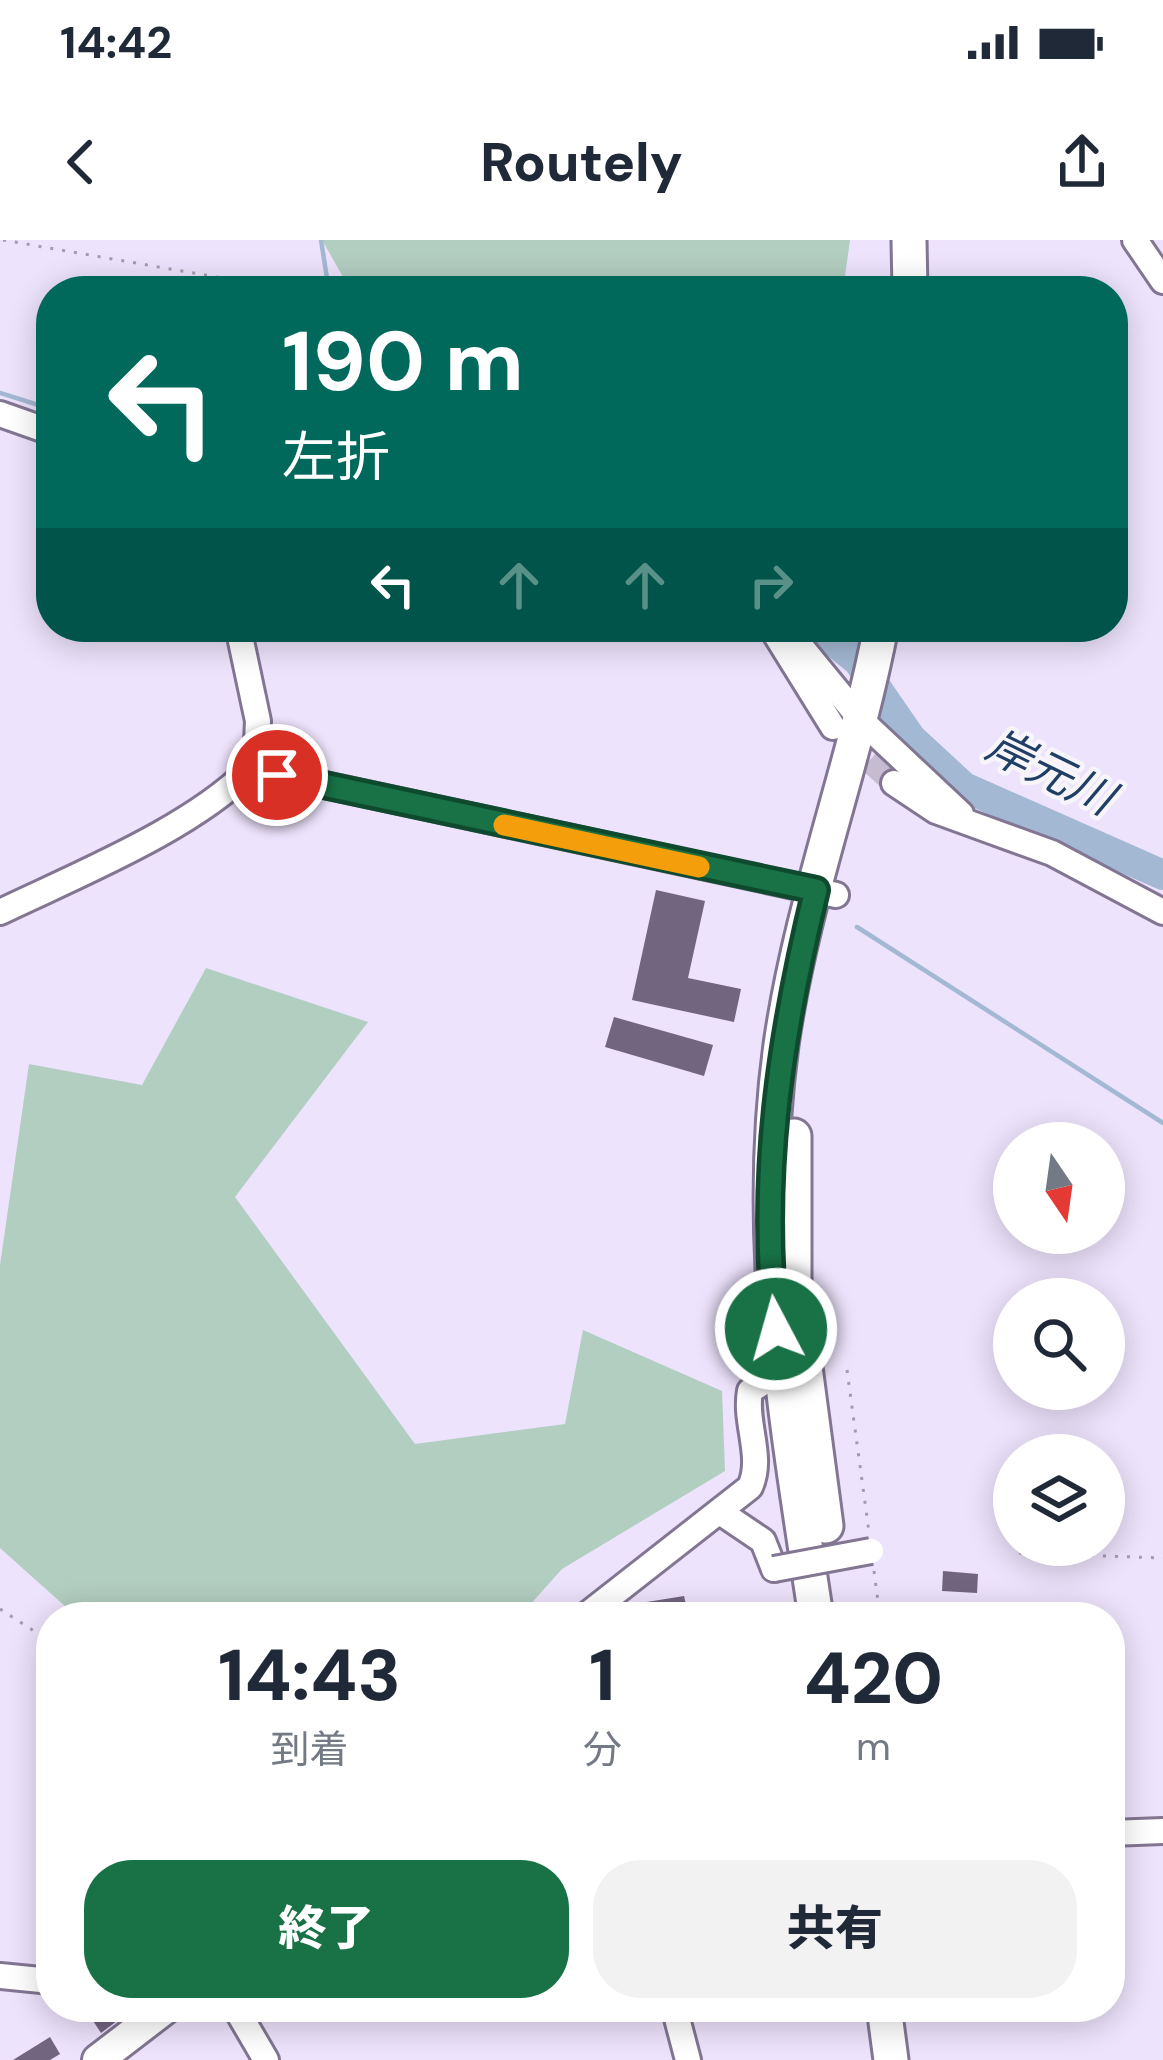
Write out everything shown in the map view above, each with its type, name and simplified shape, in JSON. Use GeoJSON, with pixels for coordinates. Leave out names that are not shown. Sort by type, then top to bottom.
{"type":"FeatureCollection","features":[{"type":"Feature","properties":{"kind":"highway"},"geometry":{"type":"LineString","coordinates":[[909,240],[910,276]]}},
{"type":"Feature","properties":{"kind":"highway"},"geometry":{"type":"LineString","coordinates":[[929,240],[930,276]]}},
{"type":"Feature","properties":{"kind":"highway"},"geometry":{"type":"LineString","coordinates":[[814,1602],[780,1371],[768,1244],[771,1138],[782,1040],[826,893],[864,722],[888,642]]}},
{"type":"Feature","properties":{"kind":"highway"},"geometry":{"type":"LineString","coordinates":[[826,893],[805,1038],[791,1213],[794,1285],[836,1602]]}},
{"type":"Feature","properties":{"kind":"highway"},"geometry":{"type":"LineString","coordinates":[[886,2022],[891,2060]]}},
{"type":"Feature","properties":{"kind":"main road"},"geometry":{"type":"LineString","coordinates":[[98,2060],[147,2022]]}},
{"type":"Feature","properties":{"kind":"street"},"geometry":{"type":"LineString","coordinates":[[1135,240],[1163,281]]}},
{"type":"Feature","properties":{"kind":"street"},"geometry":{"type":"LineString","coordinates":[[0,414],[36,427]]}},
{"type":"Feature","properties":{"kind":"street"},"geometry":{"type":"LineString","coordinates":[[0,912],[145,841],[251,769],[260,747],[258,721],[241,642]]}},
{"type":"Feature","properties":{"kind":"street"},"geometry":{"type":"LineString","coordinates":[[787,642],[971,824]]}},
{"type":"Feature","properties":{"kind":"street"},"geometry":{"type":"LineString","coordinates":[[797,642],[864,722]]}},
{"type":"Feature","properties":{"kind":"street"},"geometry":{"type":"LineString","coordinates":[[251,769],[826,893]]}},
{"type":"Feature","properties":{"kind":"street"},"geometry":{"type":"LineString","coordinates":[[894,784],[937,811],[1052,853],[1163,912]]}},
{"type":"Feature","properties":{"kind":"street"},"geometry":{"type":"LineString","coordinates":[[608,1602],[723,1514],[750,1487],[757,1471],[746,1409],[750,1390],[780,1371]]}},
{"type":"Feature","properties":{"kind":"street"},"geometry":{"type":"LineString","coordinates":[[723,1514],[764,1541],[774,1569],[871,1551]]}},
{"type":"Feature","properties":{"kind":"street"},"geometry":{"type":"LineString","coordinates":[[1125,1832],[1163,1831]]}},
{"type":"Feature","properties":{"kind":"street"},"geometry":{"type":"LineString","coordinates":[[0,1976],[36,1980]]}},
{"type":"Feature","properties":{"kind":"street"},"geometry":{"type":"LineString","coordinates":[[244,2022],[266,2060]]}},
{"type":"Feature","properties":{"kind":"street"},"geometry":{"type":"LineString","coordinates":[[678,2022],[688,2060]]}},
{"type":"Feature","properties":{"kind":"path"},"geometry":{"type":"LineString","coordinates":[[3,240],[211,276]]}},
{"type":"Feature","properties":{"kind":"path"},"geometry":{"type":"LineString","coordinates":[[847,1370],[878,1602]]}},
{"type":"Feature","properties":{"kind":"path"},"geometry":{"type":"LineString","coordinates":[[1125,1557],[1163,1558]]}},
{"type":"Feature","properties":{"kind":"path"},"geometry":{"type":"LineString","coordinates":[[0,1609],[36,1632]]}},
{"type":"Feature","properties":{"kind":"green space"},"geometry":{"type":"Polygon","coordinates":[[[322,240],[850,240],[845,276],[342,276],[322,240]]]}},
{"type":"Feature","properties":{"kind":"green space"},"geometry":{"type":"Polygon","coordinates":[[[206,968],[368,1022],[235,1197],[415,1444],[565,1424],[583,1330],[722,1391],[725,1471],[562,1569],[532,1602],[60,1602],[0,1548],[0,1265],[29,1064],[142,1085],[206,968]]]}},
{"type":"Feature","properties":{"kind":"building"},"geometry":{"type":"Polygon","coordinates":[[[656,890],[705,901],[688,978],[741,989],[734,1022],[632,1000],[656,890]]]}},
{"type":"Feature","properties":{"kind":"building"},"geometry":{"type":"Polygon","coordinates":[[[614,1017],[713,1045],[704,1076],[605,1047],[614,1017]]]}},
{"type":"Feature","properties":{"kind":"building"},"geometry":{"type":"Polygon","coordinates":[[[943,1571],[978,1574],[977,1593],[942,1591],[943,1571]]]}},
{"type":"Feature","properties":{"kind":"building"},"geometry":{"type":"Polygon","coordinates":[[[684,1596],[685,1602],[647,1602],[684,1596]]]}},
{"type":"Feature","properties":{"kind":"building"},"geometry":{"type":"Polygon","coordinates":[[[94,2022],[116,2022],[101,2033],[94,2022]]]}},
{"type":"Feature","properties":{"kind":"building"},"geometry":{"type":"Polygon","coordinates":[[[50,2037],[60,2054],[50,2060],[13,2060],[50,2037]]]}},
{"type":"Feature","properties":{"kind":"waterway","name":"岸元川"},"geometry":{"type":"LineString","coordinates":[[321,240],[327,276]]}},
{"type":"Feature","properties":{"kind":"waterway"},"geometry":{"type":"LineString","coordinates":[[0,393],[36,404]]}},
{"type":"Feature","properties":{"kind":"waterway","name":"岸元川"},"geometry":{"type":"LineString","coordinates":[[835,642],[858,661],[911,738],[964,787],[1163,875]]}},
{"type":"Feature","properties":{"kind":"waterway"},"geometry":{"type":"LineString","coordinates":[[857,927],[1163,1123]]}},
{"type":"Feature","properties":{"kind":"tunnel"},"geometry":{"type":"LineString","coordinates":[[843,736],[894,783]]}},
{"type":"Feature","properties":{"kind":"slow traffic"},"geometry":{"type":"LineString","coordinates":[[504,825],[699,867]]}},
{"type":"Feature","properties":{"kind":"route"},"geometry":{"type":"LineString","coordinates":[[277,775],[816,890],[792,988],[776,1092],[768,1244],[776,1329]]}}]}
